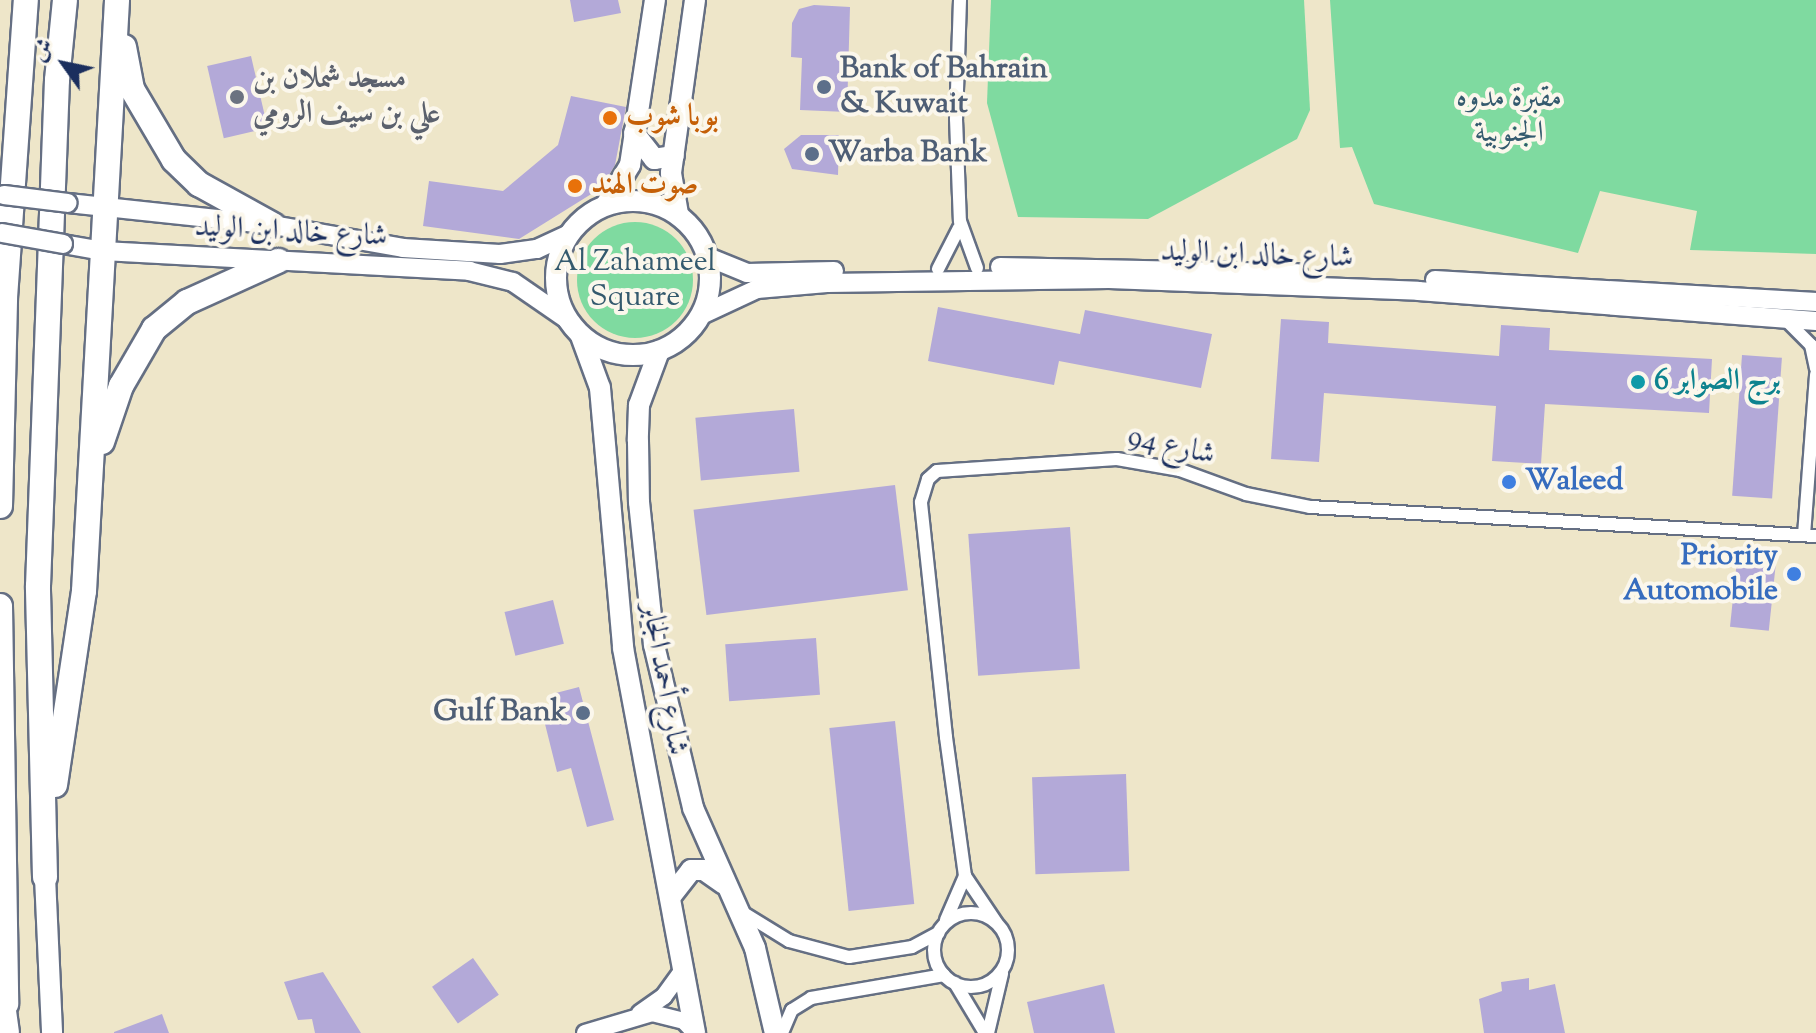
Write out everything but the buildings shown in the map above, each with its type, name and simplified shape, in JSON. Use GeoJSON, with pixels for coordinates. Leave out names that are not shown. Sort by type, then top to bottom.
{"type":"FeatureCollection","features":[{"type":"Feature","properties":{"kind":"highway"},"geometry":{"type":"LineString","coordinates":[[0,506],[5,298],[26,0]]}},
{"type":"Feature","properties":{"kind":"highway"},"geometry":{"type":"LineString","coordinates":[[45,877],[38,586],[51,205],[65,0]]}},
{"type":"Feature","properties":{"kind":"highway"},"geometry":{"type":"LineString","coordinates":[[45,847],[84,591],[117,0]]}},
{"type":"Feature","properties":{"kind":"highway"},"geometry":{"type":"LineString","coordinates":[[117,0],[132,89],[153,131],[199,184],[273,225]]}},
{"type":"Feature","properties":{"kind":"highway"},"geometry":{"type":"LineString","coordinates":[[91,475],[121,386],[154,329],[187,302],[278,261]]}},
{"type":"Feature","properties":{"kind":"highway"},"geometry":{"type":"LineString","coordinates":[[0,606],[6,1004]]}},
{"type":"Feature","properties":{"kind":"main road"},"geometry":{"type":"LineString","coordinates":[[606,205],[636,200],[678,214],[697,233],[708,257],[709,293],[701,315],[690,330],[659,351],[626,355],[574,328],[558,295],[556,268],[569,234],[606,205],[621,187],[634,133],[655,0]]}},
{"type":"Feature","properties":{"kind":"main road"},"geometry":{"type":"LineString","coordinates":[[678,214],[674,156],[695,0]]}},
{"type":"Feature","properties":{"kind":"main road"},"geometry":{"type":"LineString","coordinates":[[634,133],[654,159],[674,156]]}},
{"type":"Feature","properties":{"kind":"main road","name":"شارع خالد ابن الوليد"},"geometry":{"type":"LineString","coordinates":[[2,195],[273,225],[403,248],[500,254],[537,249],[569,234]]}},
{"type":"Feature","properties":{"kind":"main road","name":"شارع خالد ابن الوليد"},"geometry":{"type":"LineString","coordinates":[[1,232],[103,251],[493,275],[529,291],[574,328]]}},
{"type":"Feature","properties":{"kind":"main road","name":"شارع خالد ابن الوليد"},"geometry":{"type":"LineString","coordinates":[[708,257],[747,273],[1190,267],[1816,302]]}},
{"type":"Feature","properties":{"kind":"main road","name":"شارع خالد ابن الوليد"},"geometry":{"type":"LineString","coordinates":[[701,315],[741,294],[767,288],[1052,279],[1363,288],[1816,321]]}},
{"type":"Feature","properties":{"kind":"main road","name":"شارع أحمد الجابر"},"geometry":{"type":"LineString","coordinates":[[574,328],[600,388],[607,447],[607,510],[623,648],[671,896],[681,973],[695,1033]]}},
{"type":"Feature","properties":{"kind":"main road","name":"شارع أحمد الجابر"},"geometry":{"type":"LineString","coordinates":[[659,351],[639,405],[638,441],[639,502],[654,645],[693,808],[724,884],[742,912],[775,1033]]}},
{"type":"Feature","properties":{"kind":"main road"},"geometry":{"type":"LineString","coordinates":[[607,447],[620,434],[638,441]]}},
{"type":"Feature","properties":{"kind":"main road"},"geometry":{"type":"LineString","coordinates":[[671,896],[691,870],[704,870],[724,884]]}},
{"type":"Feature","properties":{"kind":"main road"},"geometry":{"type":"LineString","coordinates":[[45,877],[52,1033]]}},
{"type":"Feature","properties":{"kind":"main road"},"geometry":{"type":"LineString","coordinates":[[0,978],[9,1033]]}},
{"type":"Feature","properties":{"kind":"street"},"geometry":{"type":"LineString","coordinates":[[938,269],[956,243],[960,221],[956,119],[960,0]]}},
{"type":"Feature","properties":{"kind":"street"},"geometry":{"type":"LineString","coordinates":[[960,221],[977,268]]}},
{"type":"Feature","properties":{"kind":"street","name":"شارع 94"},"geometry":{"type":"LineString","coordinates":[[996,922],[965,876],[921,502],[928,479],[946,467],[1117,459],[1180,470],[1246,494],[1310,507],[1810,536],[1816,371],[1811,345],[1782,317]]}},
{"type":"Feature","properties":{"kind":"street"},"geometry":{"type":"LineString","coordinates":[[965,876],[941,928],[935,959],[944,975],[955,983],[986,1033]]}},
{"type":"Feature","properties":{"kind":"street"},"geometry":{"type":"LineString","coordinates":[[742,912],[789,941],[849,957],[912,947],[969,912],[996,922],[1006,936],[1006,963],[986,1033]]}},
{"type":"Feature","properties":{"kind":"street"},"geometry":{"type":"LineString","coordinates":[[955,983],[985,984],[1006,963]]}},
{"type":"Feature","properties":{"kind":"street"},"geometry":{"type":"LineString","coordinates":[[585,1033],[638,1014],[664,996],[681,973]]}},
{"type":"Feature","properties":{"kind":"street"},"geometry":{"type":"LineString","coordinates":[[782,1033],[792,1010],[811,998],[944,975]]}},
{"type":"Feature","properties":{"kind":"street"},"geometry":{"type":"LineString","coordinates":[[638,1014],[669,1014],[695,1033]]}},
{"type":"Feature","properties":{"kind":"green space"},"geometry":{"type":"Polygon","coordinates":[[[991,0],[1304,0],[1310,110],[1297,139],[1148,219],[1018,217],[987,103],[991,0]]]}},
{"type":"Feature","properties":{"kind":"green space","name":"مقبرة مدوه الجنوبية"},"geometry":{"type":"Polygon","coordinates":[[[1330,0],[1816,0],[1816,254],[1690,250],[1697,211],[1600,191],[1578,253],[1374,204],[1352,147],[1340,148],[1330,0]]]}},
{"type":"Feature","properties":{"kind":"green space","name":"Al Zahameel Square"},"geometry":{"type":"Polygon","coordinates":[[[635,222],[657,226],[676,239],[689,258],[693,280],[689,302],[676,321],[657,334],[635,338],[613,334],[594,321],[581,302],[577,280],[581,258],[594,239],[613,226],[635,222]]]}},
{"type":"Feature","properties":{"kind":"place","name":"Bank of Bahrain & Kuwait"},"geometry":{"type":"Point","coordinates":[824,87]}},
{"type":"Feature","properties":{"kind":"place","name":"مسجد شملان بن علي بن سيف الرومي"},"geometry":{"type":"Point","coordinates":[237,97]}},
{"type":"Feature","properties":{"kind":"place","name":"بوبا شوب"},"geometry":{"type":"Point","coordinates":[610,118]}},
{"type":"Feature","properties":{"kind":"place","name":"Warba Bank"},"geometry":{"type":"Point","coordinates":[812,154]}},
{"type":"Feature","properties":{"kind":"place","name":"صوت الهند"},"geometry":{"type":"Point","coordinates":[575,186]}},
{"type":"Feature","properties":{"kind":"place","name":"برج الصوابر 6"},"geometry":{"type":"Point","coordinates":[1638,382]}},
{"type":"Feature","properties":{"kind":"place","name":"Waleed"},"geometry":{"type":"Point","coordinates":[1509,482]}},
{"type":"Feature","properties":{"kind":"place","name":"Priority Automobile"},"geometry":{"type":"Point","coordinates":[1794,574]}},
{"type":"Feature","properties":{"kind":"place","name":"Gulf Bank"},"geometry":{"type":"Point","coordinates":[583,713]}}]}
